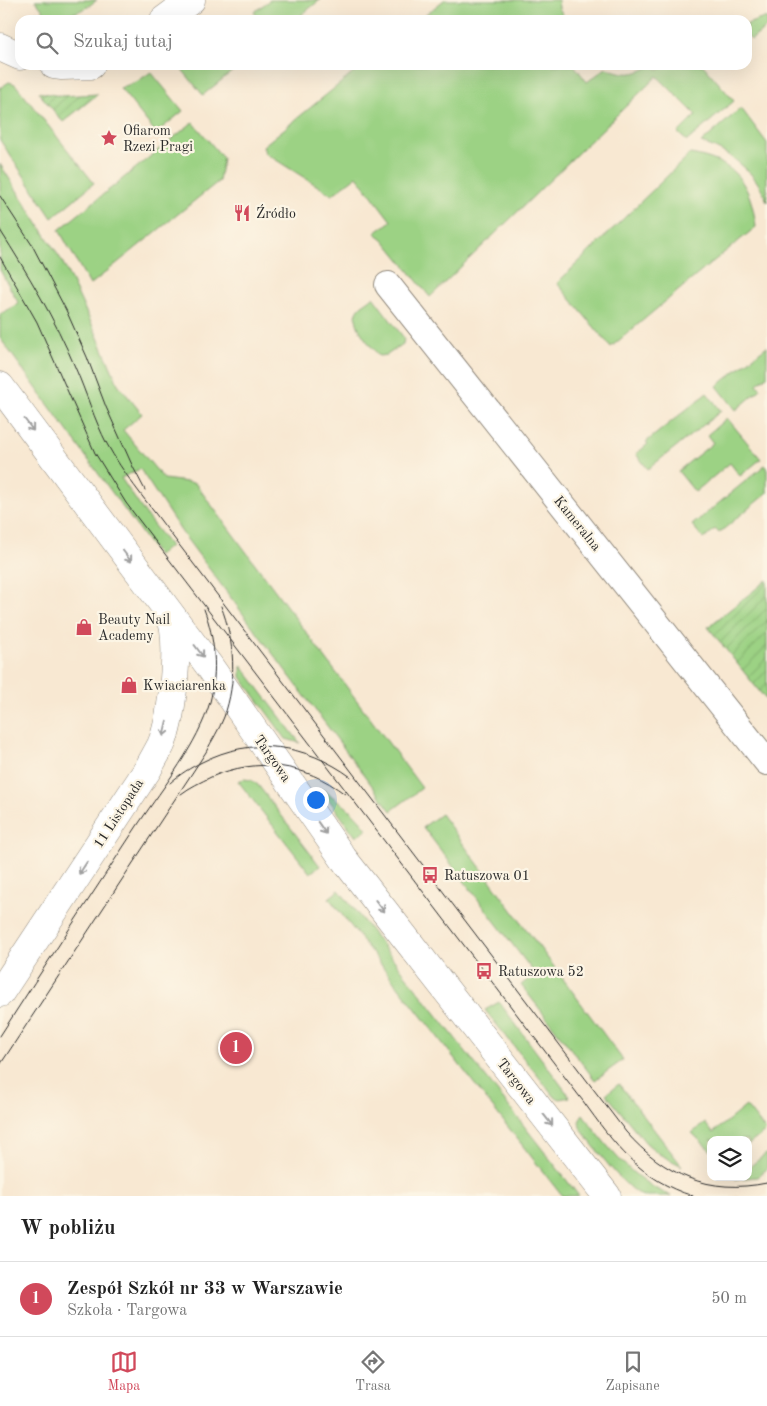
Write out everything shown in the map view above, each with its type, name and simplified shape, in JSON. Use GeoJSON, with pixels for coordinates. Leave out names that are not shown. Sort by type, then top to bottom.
{"type":"FeatureCollection","features":[{"type":"Feature","properties":{"kind":"street"},"geometry":{"type":"LineString","coordinates":[[171,15],[191,0]]}},
{"type":"Feature","properties":{"kind":"street"},"geometry":{"type":"LineString","coordinates":[[0,47],[15,54]]}},
{"type":"Feature","properties":{"kind":"street","name":"Kameralna"},"geometry":{"type":"LineString","coordinates":[[388,285],[767,762]]}},
{"type":"Feature","properties":{"kind":"street","name":"Targowa"},"geometry":{"type":"LineString","coordinates":[[0,386],[215,673],[343,858],[607,1196]]}},
{"type":"Feature","properties":{"kind":"street","name":"11 Listopada"},"geometry":{"type":"LineString","coordinates":[[0,993],[148,769],[160,746],[169,714],[173,681],[174,630],[169,612]]}},
{"type":"Feature","properties":{"kind":"green space"},"geometry":{"type":"Polygon","coordinates":[[[35,0],[97,0],[74,13],[46,15],[35,0]]]}},
{"type":"Feature","properties":{"kind":"green space"},"geometry":{"type":"Polygon","coordinates":[[[270,0],[320,0],[301,15],[256,15],[254,12],[270,0]]]}},
{"type":"Feature","properties":{"kind":"green space"},"geometry":{"type":"Polygon","coordinates":[[[444,0],[558,0],[559,8],[563,15],[425,15],[444,0]]]}},
{"type":"Feature","properties":{"kind":"green space"},"geometry":{"type":"Polygon","coordinates":[[[767,17],[767,27],[752,39],[752,22],[767,17]]]}},
{"type":"Feature","properties":{"kind":"green space"},"geometry":{"type":"Polygon","coordinates":[[[182,70],[234,70],[203,95],[182,70]]]}},
{"type":"Feature","properties":{"kind":"green space"},"geometry":{"type":"Polygon","coordinates":[[[357,70],[578,70],[587,82],[603,70],[635,73],[642,70],[707,70],[734,101],[687,141],[678,133],[696,115],[657,76],[430,297],[383,239],[375,233],[391,221],[357,176],[332,195],[265,153],[263,146],[357,70]]]}},
{"type":"Feature","properties":{"kind":"green space"},"geometry":{"type":"Polygon","coordinates":[[[151,72],[183,111],[156,133],[120,88],[138,81],[151,72]]]}},
{"type":"Feature","properties":{"kind":"green space"},"geometry":{"type":"Polygon","coordinates":[[[9,82],[15,84],[94,183],[52,218],[0,140],[0,88],[9,82]]]}},
{"type":"Feature","properties":{"kind":"green space"},"geometry":{"type":"Polygon","coordinates":[[[38,92],[61,96],[98,94],[63,122],[38,92]]]}},
{"type":"Feature","properties":{"kind":"green space"},"geometry":{"type":"Polygon","coordinates":[[[741,108],[767,143],[767,202],[763,192],[750,173],[732,157],[701,143],[741,108]]]}},
{"type":"Feature","properties":{"kind":"green space"},"geometry":{"type":"Polygon","coordinates":[[[193,122],[223,158],[219,181],[90,285],[59,230],[193,122]]]}},
{"type":"Feature","properties":{"kind":"green space"},"geometry":{"type":"Polygon","coordinates":[[[690,154],[719,162],[738,177],[745,186],[750,198],[756,227],[611,347],[557,283],[690,154]]]}},
{"type":"Feature","properties":{"kind":"green space"},"geometry":{"type":"Polygon","coordinates":[[[0,164],[62,261],[118,384],[142,414],[123,430],[164,479],[195,483],[422,788],[391,811],[183,534],[140,469],[121,478],[170,546],[158,556],[0,338],[0,314],[19,304],[0,270],[0,164]]]}},
{"type":"Feature","properties":{"kind":"green space"},"geometry":{"type":"Polygon","coordinates":[[[373,297],[404,338],[403,344],[387,355],[379,356],[361,333],[356,319],[360,307],[373,297]]]}},
{"type":"Feature","properties":{"kind":"green space"},"geometry":{"type":"Polygon","coordinates":[[[767,346],[767,376],[757,384],[761,389],[736,410],[717,386],[767,346]]]}},
{"type":"Feature","properties":{"kind":"green space"},"geometry":{"type":"Polygon","coordinates":[[[707,393],[721,411],[648,469],[636,454],[648,444],[646,442],[707,393]]]}},
{"type":"Feature","properties":{"kind":"green space"},"geometry":{"type":"Polygon","coordinates":[[[727,418],[761,459],[740,476],[730,463],[695,492],[678,471],[713,443],[707,435],[727,418]]]}},
{"type":"Feature","properties":{"kind":"green space"},"geometry":{"type":"Polygon","coordinates":[[[765,465],[767,467],[767,493],[719,533],[715,529],[704,539],[692,525],[765,465]]]}},
{"type":"Feature","properties":{"kind":"green space"},"geometry":{"type":"Polygon","coordinates":[[[767,580],[767,701],[708,627],[767,580]]]}},
{"type":"Feature","properties":{"kind":"green space"},"geometry":{"type":"Polygon","coordinates":[[[241,665],[300,743],[286,739],[241,677],[241,665]]]}},
{"type":"Feature","properties":{"kind":"green space"},"geometry":{"type":"Polygon","coordinates":[[[244,779],[251,780],[258,785],[320,866],[310,873],[238,781],[244,779]]]}},
{"type":"Feature","properties":{"kind":"green space"},"geometry":{"type":"Polygon","coordinates":[[[321,789],[346,807],[367,829],[356,837],[321,789]]]}},
{"type":"Feature","properties":{"kind":"green space"},"geometry":{"type":"Polygon","coordinates":[[[441,814],[623,1060],[595,1080],[521,985],[535,974],[423,827],[441,814]]]}},
{"type":"Feature","properties":{"kind":"green space"},"geometry":{"type":"Polygon","coordinates":[[[339,890],[579,1196],[562,1196],[329,898],[339,890]]]}},
{"type":"Feature","properties":{"kind":"green space"},"geometry":{"type":"Polygon","coordinates":[[[499,1002],[570,1097],[560,1099],[554,1096],[485,1010],[499,1002]]]}},
{"type":"Feature","properties":{"kind":"green space"},"geometry":{"type":"Polygon","coordinates":[[[619,1084],[682,1166],[659,1154],[646,1143],[606,1094],[619,1084]]]}},
{"type":"Feature","properties":{"kind":"green space"},"geometry":{"type":"Polygon","coordinates":[[[746,1106],[766,1131],[752,1142],[752,1136],[707,1136],[707,1147],[692,1133],[705,1123],[713,1133],[746,1106]]]}},
{"type":"Feature","properties":{"kind":"green space"},"geometry":{"type":"Polygon","coordinates":[[[583,1114],[611,1150],[632,1172],[671,1196],[644,1196],[637,1193],[619,1177],[581,1129],[579,1122],[583,1114]]]}},
{"type":"Feature","properties":{"kind":"green space"},"geometry":{"type":"Polygon","coordinates":[[[767,1153],[767,1169],[757,1177],[752,1177],[752,1165],[767,1153]]]}},
{"type":"Feature","properties":{"kind":"tram line"},"geometry":{"type":"LineString","coordinates":[[0,196],[32,245],[66,310],[106,407],[145,490]]}},
{"type":"Feature","properties":{"kind":"tram line"},"geometry":{"type":"LineString","coordinates":[[0,230],[50,314],[75,367],[102,435],[113,455],[164,525],[626,1132],[656,1160],[689,1178],[726,1186],[767,1183]]}},
{"type":"Feature","properties":{"kind":"tram line"},"geometry":{"type":"LineString","coordinates":[[0,257],[37,322],[95,453],[126,503],[617,1146],[643,1170],[658,1180],[674,1189],[693,1196]]}},
{"type":"Feature","properties":{"kind":"tram line"},"geometry":{"type":"LineString","coordinates":[[0,1065],[206,752],[220,726],[231,690],[233,662],[232,647],[221,606]]}},
{"type":"Feature","properties":{"kind":"tram line"},"geometry":{"type":"LineString","coordinates":[[0,1036],[189,749],[205,718],[210,702],[215,667],[211,631],[204,609]]}},
{"type":"Feature","properties":{"kind":"tram line"},"geometry":{"type":"LineString","coordinates":[[170,783],[193,767],[221,754],[259,747],[278,747],[316,757],[351,777]]}},
{"type":"Feature","properties":{"kind":"tram line"},"geometry":{"type":"LineString","coordinates":[[181,794],[211,777],[246,767],[263,765],[280,766],[313,775],[345,794]]}},
{"type":"Feature","properties":{"kind":"place","name":"Ofiarom Rzezi Pragi"},"geometry":{"type":"Point","coordinates":[109,138]}},
{"type":"Feature","properties":{"kind":"place","name":"Źródło"},"geometry":{"type":"Point","coordinates":[242,213]}},
{"type":"Feature","properties":{"kind":"place","name":"Beauty Nail Academy"},"geometry":{"type":"Point","coordinates":[84,627]}},
{"type":"Feature","properties":{"kind":"place","name":"Kwiaciarenka"},"geometry":{"type":"Point","coordinates":[129,685]}},
{"type":"Feature","properties":{"kind":"place","name":"Ratuszowa 01"},"geometry":{"type":"Point","coordinates":[430,875]}},
{"type":"Feature","properties":{"kind":"place","name":"Ratuszowa 52"},"geometry":{"type":"Point","coordinates":[484,971]}},
{"type":"Feature","properties":{"kind":"place","name":"Zespół Szkół nr 33 w Warszawie"},"geometry":{"type":"Point","coordinates":[236,1048]}}]}
